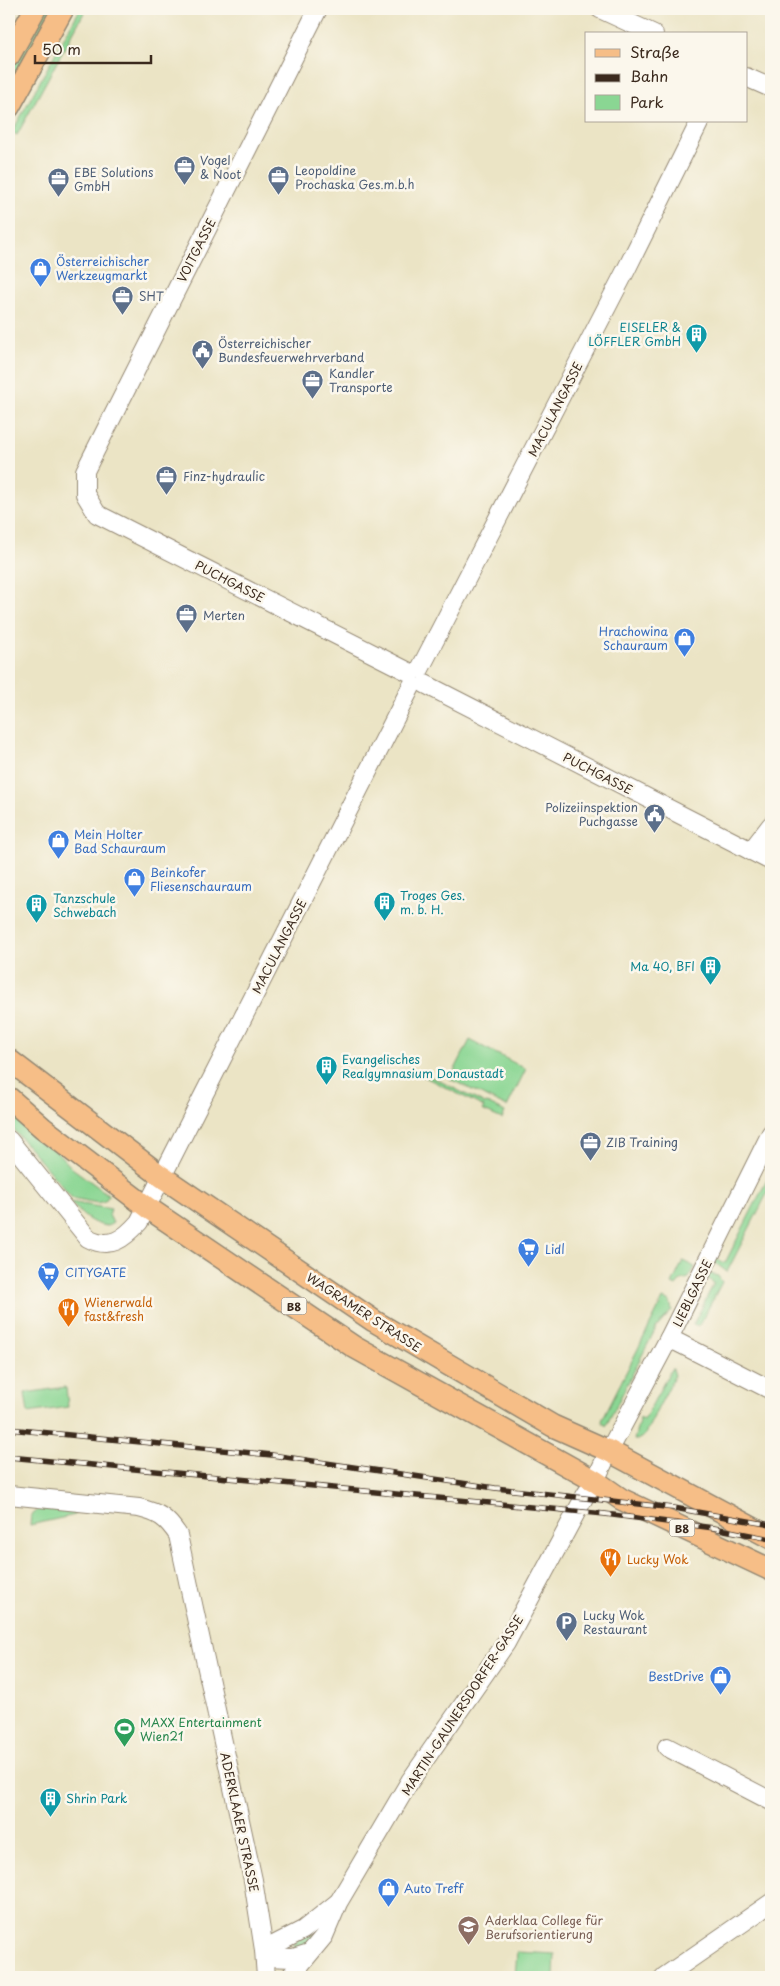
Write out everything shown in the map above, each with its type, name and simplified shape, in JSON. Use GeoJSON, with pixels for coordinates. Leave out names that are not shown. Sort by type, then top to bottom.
{"type":"FeatureCollection","features":[{"type":"Feature","properties":{"kind":"main road"},"geometry":{"type":"LineString","coordinates":[[9,56],[35,9]]}},
{"type":"Feature","properties":{"kind":"main road"},"geometry":{"type":"LineString","coordinates":[[9,107],[63,9]]}},
{"type":"Feature","properties":{"kind":"main road","name":"WAGRAMER STRASSE"},"geometry":{"type":"LineString","coordinates":[[9,1060],[161,1176],[374,1321],[553,1426],[609,1451],[771,1538]]}},
{"type":"Feature","properties":{"kind":"main road","name":"B8"},"geometry":{"type":"LineString","coordinates":[[9,1098],[43,1128],[148,1208],[354,1347],[595,1481],[622,1499],[771,1570]]}},
{"type":"Feature","properties":{"kind":"street","name":"VOITGASSE"},"geometry":{"type":"LineString","coordinates":[[85,494],[85,471],[318,9]]}},
{"type":"Feature","properties":{"kind":"street"},"geometry":{"type":"LineString","coordinates":[[600,9],[650,32]]}},
{"type":"Feature","properties":{"kind":"street"},"geometry":{"type":"LineString","coordinates":[[748,78],[771,88]]}},
{"type":"Feature","properties":{"kind":"street","name":"MACULANGASSE"},"geometry":{"type":"LineString","coordinates":[[148,1208],[161,1176],[622,279],[700,122]]}},
{"type":"Feature","properties":{"kind":"street","name":"PUCHGASSE"},"geometry":{"type":"LineString","coordinates":[[85,494],[97,514],[771,861]]}},
{"type":"Feature","properties":{"kind":"street"},"geometry":{"type":"LineString","coordinates":[[751,851],[771,825]]}},
{"type":"Feature","properties":{"kind":"street","name":"LIEBLGASSE"},"geometry":{"type":"LineString","coordinates":[[609,1451],[669,1338],[771,1133]]}},
{"type":"Feature","properties":{"kind":"street"},"geometry":{"type":"LineString","coordinates":[[9,1140],[65,1208],[81,1232],[94,1242],[107,1244],[123,1239],[139,1222],[148,1208]]}},
{"type":"Feature","properties":{"kind":"street"},"geometry":{"type":"LineString","coordinates":[[669,1338],[771,1390]]}},
{"type":"Feature","properties":{"kind":"street","name":"MARTIN-GAUNERSDORFER-GASSE"},"geometry":{"type":"LineString","coordinates":[[290,1977],[324,1936],[338,1903],[410,1781],[506,1643],[586,1494],[595,1481],[609,1451]]}},
{"type":"Feature","properties":{"kind":"street","name":"ADERKLAAER STRASSE"},"geometry":{"type":"LineString","coordinates":[[9,1495],[105,1503],[139,1508],[157,1513],[170,1522],[178,1535],[253,1880],[265,1954],[266,1977]]}},
{"type":"Feature","properties":{"kind":"street"},"geometry":{"type":"LineString","coordinates":[[668,1747],[771,1802]]}},
{"type":"Feature","properties":{"kind":"street","name":"MARTIN-GAUNERSDORFER-GASSE"},"geometry":{"type":"LineString","coordinates":[[265,1954],[303,1930],[338,1903]]}},
{"type":"Feature","properties":{"kind":"street"},"geometry":{"type":"LineString","coordinates":[[664,1977],[771,1903]]}},
{"type":"Feature","properties":{"kind":"street"},"geometry":{"type":"LineString","coordinates":[[265,1954],[275,1959],[293,1958],[309,1954]]}},
{"type":"Feature","properties":{"kind":"green space"},"geometry":{"type":"Polygon","coordinates":[[[44,9],[55,9],[9,92],[9,73],[44,9]]]}},
{"type":"Feature","properties":{"kind":"green space"},"geometry":{"type":"Polygon","coordinates":[[[80,9],[86,9],[17,135],[12,132],[80,9]]]}},
{"type":"Feature","properties":{"kind":"green space"},"geometry":{"type":"Polygon","coordinates":[[[470,1040],[526,1069],[507,1107],[450,1079],[470,1040]]]}},
{"type":"Feature","properties":{"kind":"green space"},"geometry":{"type":"Polygon","coordinates":[[[418,1070],[505,1112],[502,1119],[482,1110],[484,1107],[417,1073],[418,1070]]]}},
{"type":"Feature","properties":{"kind":"green space"},"geometry":{"type":"Polygon","coordinates":[[[9,1109],[41,1135],[72,1168],[109,1195],[105,1201],[97,1203],[72,1198],[9,1124],[9,1109]]]}},
{"type":"Feature","properties":{"kind":"green space"},"geometry":{"type":"Polygon","coordinates":[[[771,1172],[771,1186],[727,1272],[714,1262],[717,1259],[725,1263],[771,1172]]]}},
{"type":"Feature","properties":{"kind":"green space"},"geometry":{"type":"Polygon","coordinates":[[[70,1202],[111,1209],[109,1215],[113,1223],[108,1226],[96,1224],[82,1215],[70,1202]]]}},
{"type":"Feature","properties":{"kind":"green space"},"geometry":{"type":"Polygon","coordinates":[[[683,1261],[695,1267],[689,1278],[681,1280],[676,1286],[672,1284],[683,1261]]]}},
{"type":"Feature","properties":{"kind":"green space"},"geometry":{"type":"Polygon","coordinates":[[[707,1273],[718,1276],[722,1282],[699,1326],[693,1325],[714,1283],[706,1277],[707,1273]]]}},
{"type":"Feature","properties":{"kind":"green space"},"geometry":{"type":"Polygon","coordinates":[[[663,1299],[670,1302],[672,1310],[656,1328],[606,1426],[602,1421],[603,1418],[663,1299]]]}},
{"type":"Feature","properties":{"kind":"green space"},"geometry":{"type":"Polygon","coordinates":[[[671,1369],[673,1369],[675,1375],[644,1436],[634,1440],[640,1418],[644,1420],[671,1369]]]}},
{"type":"Feature","properties":{"kind":"green space"},"geometry":{"type":"Polygon","coordinates":[[[66,1387],[68,1407],[28,1413],[25,1393],[66,1387]]]}},
{"type":"Feature","properties":{"kind":"green space"},"geometry":{"type":"Polygon","coordinates":[[[39,1509],[75,1511],[75,1515],[30,1525],[31,1516],[39,1509]]]}},
{"type":"Feature","properties":{"kind":"green space"},"geometry":{"type":"Polygon","coordinates":[[[319,1927],[311,1942],[295,1952],[293,1943],[319,1927]]]}},
{"type":"Feature","properties":{"kind":"green space"},"geometry":{"type":"Polygon","coordinates":[[[517,1952],[555,1954],[554,1977],[515,1977],[517,1952]]]}},
{"type":"Feature","properties":{"kind":"railway"},"geometry":{"type":"LineString","coordinates":[[9,1429],[272,1455],[495,1488],[674,1508],[771,1525]]}},
{"type":"Feature","properties":{"kind":"railway"},"geometry":{"type":"LineString","coordinates":[[9,1457],[605,1514],[714,1528],[771,1539]]}},
{"type":"Feature","properties":{"kind":"place","name":"Vogel & Noot"},"geometry":{"type":"Point","coordinates":[184,186]}},
{"type":"Feature","properties":{"kind":"place","name":"Leopoldine Prochaska Ges.m.b.h"},"geometry":{"type":"Point","coordinates":[279,196]}},
{"type":"Feature","properties":{"kind":"place","name":"EBE Solutions GmbH"},"geometry":{"type":"Point","coordinates":[58,198]}},
{"type":"Feature","properties":{"kind":"place","name":"Österreichischer Werkzeugmarkt"},"geometry":{"type":"Point","coordinates":[40,287]}},
{"type":"Feature","properties":{"kind":"place","name":"SHT"},"geometry":{"type":"Point","coordinates":[123,315]}},
{"type":"Feature","properties":{"kind":"place","name":"EISELER & LÖFFLER GmbH"},"geometry":{"type":"Point","coordinates":[697,353]}},
{"type":"Feature","properties":{"kind":"place","name":"Österreichischer Bundesfeuerwehrverband"},"geometry":{"type":"Point","coordinates":[202,369]}},
{"type":"Feature","properties":{"kind":"place","name":"Kandler Transporte"},"geometry":{"type":"Point","coordinates":[313,399]}},
{"type":"Feature","properties":{"kind":"place","name":"Finz-hydraulic"},"geometry":{"type":"Point","coordinates":[167,495]}},
{"type":"Feature","properties":{"kind":"place","name":"Merten"},"geometry":{"type":"Point","coordinates":[187,634]}},
{"type":"Feature","properties":{"kind":"place","name":"Hrachowina Schauraum"},"geometry":{"type":"Point","coordinates":[684,657]}},
{"type":"Feature","properties":{"kind":"place","name":"Polizeiinspektion Puchgasse"},"geometry":{"type":"Point","coordinates":[654,833]}},
{"type":"Feature","properties":{"kind":"place","name":"Mein Holter Bad Schauraum"},"geometry":{"type":"Point","coordinates":[58,860]}},
{"type":"Feature","properties":{"kind":"place","name":"Beinkofer Fliesenschauraum"},"geometry":{"type":"Point","coordinates":[134,898]}},
{"type":"Feature","properties":{"kind":"place","name":"Troges Ges. m. b. H."},"geometry":{"type":"Point","coordinates":[384,921]}},
{"type":"Feature","properties":{"kind":"place","name":"Tanzschule Schwebach"},"geometry":{"type":"Point","coordinates":[37,924]}},
{"type":"Feature","properties":{"kind":"place","name":"Ma 40, BFI"},"geometry":{"type":"Point","coordinates":[711,985]}},
{"type":"Feature","properties":{"kind":"place","name":"Evangelisches Realgymnasium Donaustadt"},"geometry":{"type":"Point","coordinates":[326,1085]}},
{"type":"Feature","properties":{"kind":"place","name":"ZIB Training"},"geometry":{"type":"Point","coordinates":[590,1161]}},
{"type":"Feature","properties":{"kind":"place","name":"Lidl"},"geometry":{"type":"Point","coordinates":[529,1268]}},
{"type":"Feature","properties":{"kind":"place","name":"CITYGATE"},"geometry":{"type":"Point","coordinates":[49,1291]}},
{"type":"Feature","properties":{"kind":"place","name":"Wienerwald fast&fresh"},"geometry":{"type":"Point","coordinates":[68,1328]}},
{"type":"Feature","properties":{"kind":"place","name":"Lucky Wok"},"geometry":{"type":"Point","coordinates":[611,1578]}},
{"type":"Feature","properties":{"kind":"place","name":"Lucky Wok Restaurant"},"geometry":{"type":"Point","coordinates":[567,1641]}},
{"type":"Feature","properties":{"kind":"place","name":"BestDrive"},"geometry":{"type":"Point","coordinates":[720,1695]}},
{"type":"Feature","properties":{"kind":"place","name":"MAXX Entertainment Wien21"},"geometry":{"type":"Point","coordinates":[124,1748]}},
{"type":"Feature","properties":{"kind":"place","name":"Shrin Park"},"geometry":{"type":"Point","coordinates":[50,1817]}},
{"type":"Feature","properties":{"kind":"place","name":"Auto Treff"},"geometry":{"type":"Point","coordinates":[388,1907]}},
{"type":"Feature","properties":{"kind":"place","name":"Aderklaa College für Berufsorientierung"},"geometry":{"type":"Point","coordinates":[469,1946]}}]}
